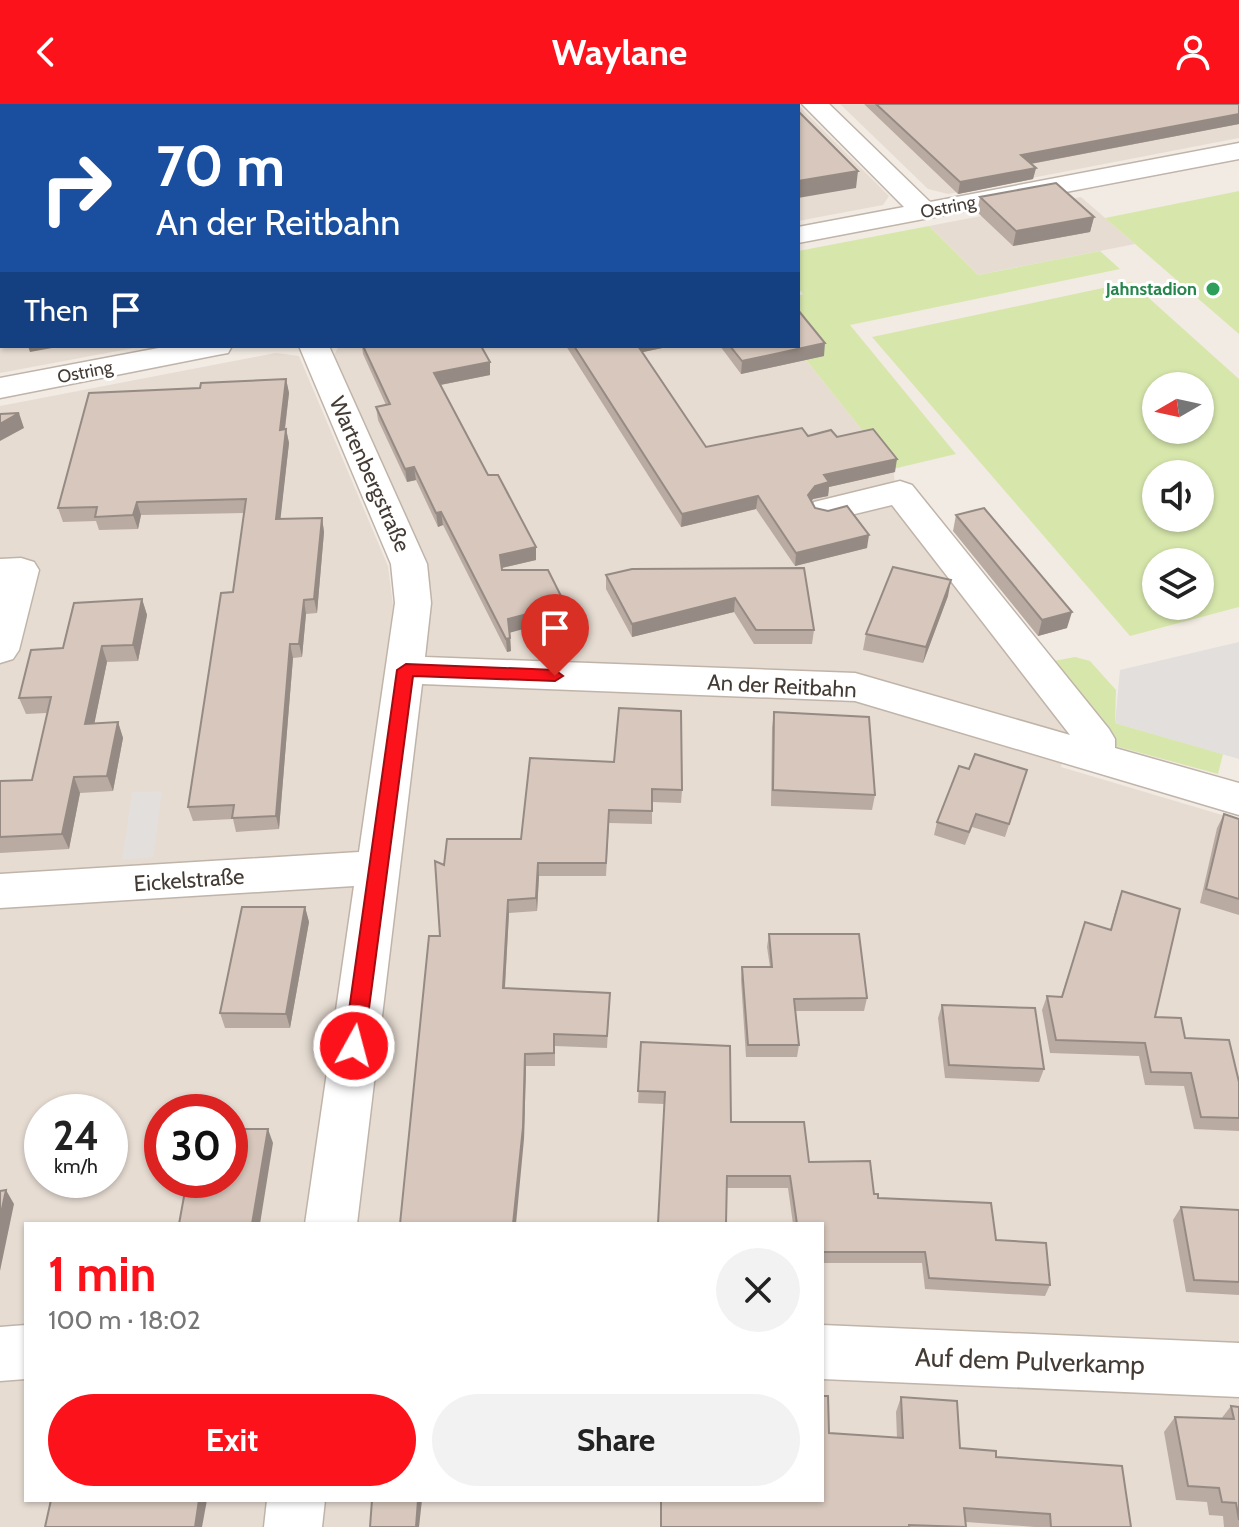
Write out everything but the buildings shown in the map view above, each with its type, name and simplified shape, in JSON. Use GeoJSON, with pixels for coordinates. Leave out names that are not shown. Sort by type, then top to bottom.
{"type":"FeatureCollection","features":[{"type":"Feature","properties":{"kind":"street"},"geometry":{"type":"LineString","coordinates":[[815,104],[924,211]]}},
{"type":"Feature","properties":{"kind":"street","name":"Ostring"},"geometry":{"type":"LineString","coordinates":[[803,228],[924,211],[1239,151]]}},
{"type":"Feature","properties":{"kind":"street","name":"Ostring"},"geometry":{"type":"LineString","coordinates":[[0,388],[207,348]]}},
{"type":"Feature","properties":{"kind":"street","name":"Wartenbergstraße"},"geometry":{"type":"LineString","coordinates":[[315,348],[409,564],[413,603],[331,1222]]}},
{"type":"Feature","properties":{"kind":"street"},"geometry":{"type":"LineString","coordinates":[[826,510],[900,492],[1095,739],[1095,756]]}},
{"type":"Feature","properties":{"kind":"street"},"geometry":{"type":"LineString","coordinates":[[0,571],[21,570],[0,650]]}},
{"type":"Feature","properties":{"kind":"street","name":"An der Reitbahn"},"geometry":{"type":"LineString","coordinates":[[406,670],[855,687],[1239,799]]}},
{"type":"Feature","properties":{"kind":"street","name":"Eickelstraße"},"geometry":{"type":"LineString","coordinates":[[0,891],[377,868]]}},
{"type":"Feature","properties":{"kind":"street"},"geometry":{"type":"LineString","coordinates":[[0,1354],[24,1352]]}},
{"type":"Feature","properties":{"kind":"street","name":"Auf dem Pulverkamp"},"geometry":{"type":"LineString","coordinates":[[824,1352],[1239,1370]]}},
{"type":"Feature","properties":{"kind":"street"},"geometry":{"type":"LineString","coordinates":[[293,1527],[296,1502]]}},
{"type":"Feature","properties":{"kind":"shaded area"},"geometry":{"type":"Polygon","coordinates":[[[840,104],[1239,104],[1239,138],[948,194],[928,189],[840,104]]]}},
{"type":"Feature","properties":{"kind":"shaded area"},"geometry":{"type":"Polygon","coordinates":[[[800,107],[889,196],[883,205],[800,221],[800,107]]]}},
{"type":"Feature","properties":{"kind":"shaded area"},"geometry":{"type":"Polygon","coordinates":[[[1081,197],[1135,244],[978,275],[929,226],[1081,197]]]}},
{"type":"Feature","properties":{"kind":"shaded area"},"geometry":{"type":"Polygon","coordinates":[[[0,348],[133,348],[0,373],[0,348]]]}},
{"type":"Feature","properties":{"kind":"shaded area"},"geometry":{"type":"Polygon","coordinates":[[[338,348],[797,348],[893,469],[898,502],[1068,725],[1061,767],[1239,820],[1239,1527],[321,1527],[324,1502],[824,1502],[824,1222],[356,1222],[425,559],[334,355],[338,348]]]}},
{"type":"Feature","properties":{"kind":"shaded area"},"geometry":{"type":"Polygon","coordinates":[[[276,353],[299,356],[388,566],[393,605],[309,1222],[24,1222],[24,1502],[272,1502],[268,1527],[0,1527],[0,406],[276,353]]]}},
{"type":"Feature","properties":{"kind":"shaded area"},"geometry":{"type":"Polygon","coordinates":[[[1239,642],[1239,759],[1115,723],[1120,670],[1239,642]]]}},
{"type":"Feature","properties":{"kind":"shaded area"},"geometry":{"type":"Polygon","coordinates":[[[162,791],[153,857],[122,860],[132,792],[162,791]]]}},
{"type":"Feature","properties":{"kind":"green space","name":"Jahnstadion"},"geometry":{"type":"Polygon","coordinates":[[[1239,191],[1239,334],[1105,218],[1239,191]]]}},
{"type":"Feature","properties":{"kind":"green space"},"geometry":{"type":"Polygon","coordinates":[[[929,226],[978,275],[1100,251],[1120,269],[850,325],[956,454],[893,469],[797,348],[800,348],[800,295],[803,294],[800,290],[800,251],[929,226]]]}},
{"type":"Feature","properties":{"kind":"green space"},"geometry":{"type":"Polygon","coordinates":[[[1131,282],[1239,379],[1239,607],[1214,614],[1214,548],[1142,548],[1142,620],[1190,620],[1130,636],[872,337],[1131,282]]]}},
{"type":"Feature","properties":{"kind":"green space"},"geometry":{"type":"Polygon","coordinates":[[[1075,657],[1090,661],[1116,690],[1115,723],[1223,754],[1218,774],[1115,746],[1048,662],[1075,657]]]}},
{"type":"Feature","properties":{"kind":"place","name":"Jahnstadion"},"geometry":{"type":"Point","coordinates":[1213,289]}},
{"type":"Feature","properties":{"kind":"route"},"geometry":{"type":"LineString","coordinates":[[354,1046],[406,670],[555,676]]}}]}
